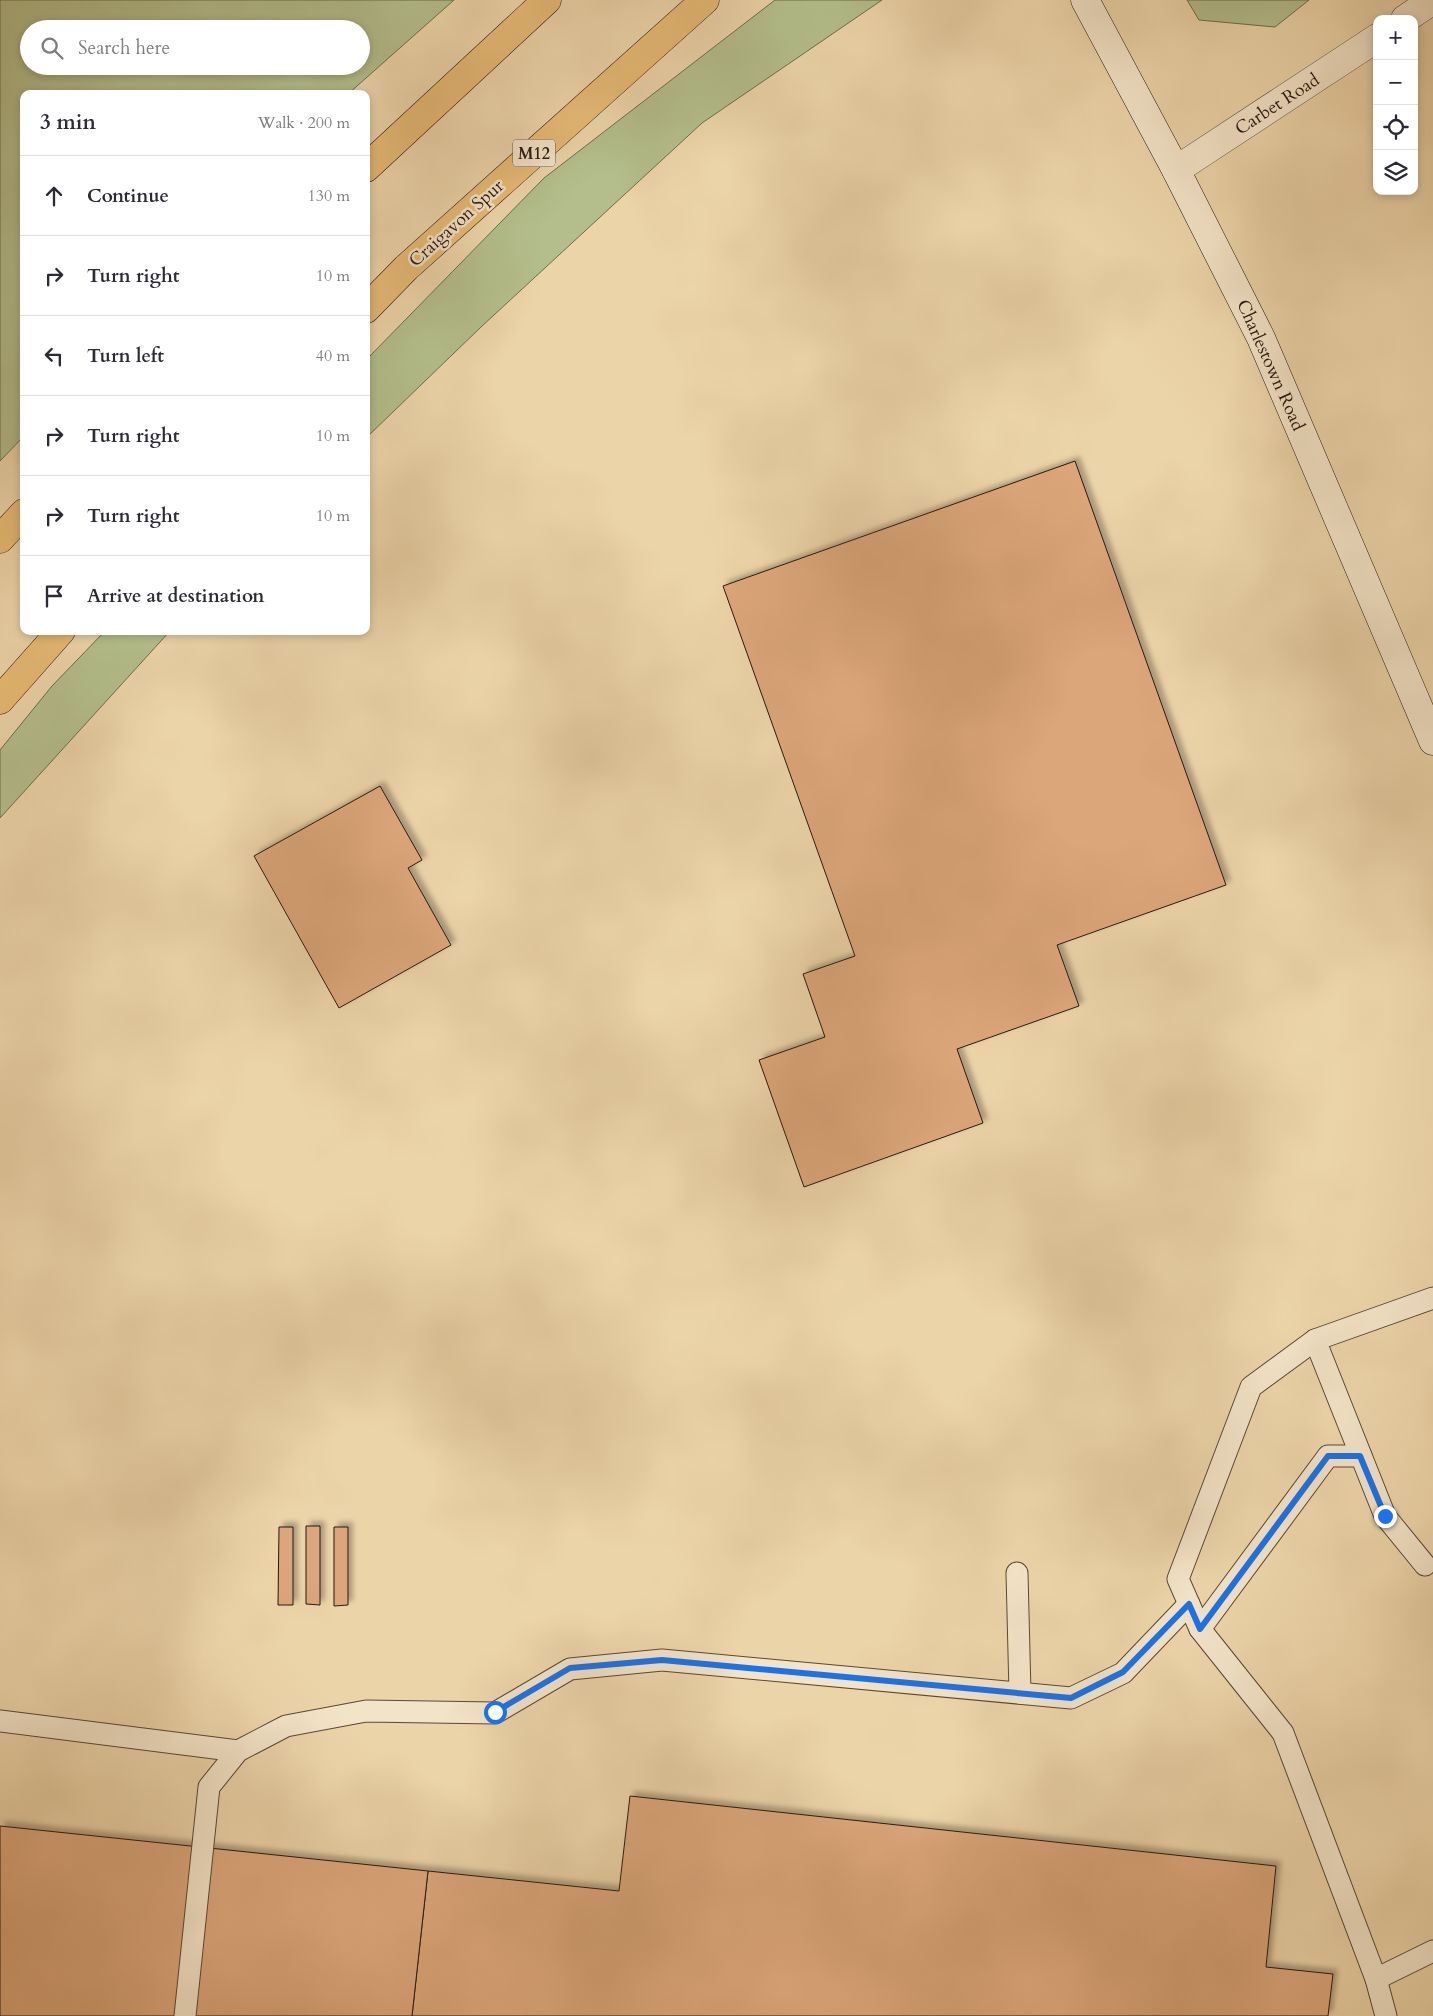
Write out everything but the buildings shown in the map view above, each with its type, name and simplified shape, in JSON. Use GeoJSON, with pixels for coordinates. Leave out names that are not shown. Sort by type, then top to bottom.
{"type":"FeatureCollection","features":[{"type":"Feature","properties":{"kind":"highway"},"geometry":{"type":"LineString","coordinates":[[370,164],[547,0]]}},
{"type":"Feature","properties":{"kind":"highway","name":"Craigavon Spur"},"geometry":{"type":"LineString","coordinates":[[370,305],[406,268],[705,0]]}},
{"type":"Feature","properties":{"kind":"highway"},"geometry":{"type":"LineString","coordinates":[[0,539],[20,516]]}},
{"type":"Feature","properties":{"kind":"highway"},"geometry":{"type":"LineString","coordinates":[[0,700],[57,635]]}},
{"type":"Feature","properties":{"kind":"main road","name":"Charlestown Road"},"geometry":{"type":"LineString","coordinates":[[1085,0],[1176,170],[1261,338],[1433,741]]}},
{"type":"Feature","properties":{"kind":"main road"},"geometry":{"type":"LineString","coordinates":[[1411,15],[1433,0]]}},
{"type":"Feature","properties":{"kind":"main road","name":"Carbet Road"},"geometry":{"type":"LineString","coordinates":[[1176,170],[1373,41]]}},
{"type":"Feature","properties":{"kind":"lane"},"geometry":{"type":"LineString","coordinates":[[1386,2016],[1376,1979],[1283,1733],[1200,1629],[1178,1579],[1251,1387],[1315,1340],[1433,1298]]}},
{"type":"Feature","properties":{"kind":"lane"},"geometry":{"type":"LineString","coordinates":[[1315,1340],[1385,1516],[1425,1565]]}},
{"type":"Feature","properties":{"kind":"lane"},"geometry":{"type":"LineString","coordinates":[[1200,1629],[1328,1456],[1360,1456]]}},
{"type":"Feature","properties":{"kind":"lane"},"geometry":{"type":"LineString","coordinates":[[1017,1573],[1020,1693]]}},
{"type":"Feature","properties":{"kind":"lane"},"geometry":{"type":"LineString","coordinates":[[185,2016],[209,1786],[238,1751],[286,1726],[366,1711],[495,1712],[570,1668],[662,1660],[1071,1698],[1123,1672],[1189,1604]]}},
{"type":"Feature","properties":{"kind":"lane"},"geometry":{"type":"LineString","coordinates":[[0,1720],[238,1751]]}},
{"type":"Feature","properties":{"kind":"lane"},"geometry":{"type":"LineString","coordinates":[[1376,1979],[1433,1951]]}},
{"type":"Feature","properties":{"kind":"green space"},"geometry":{"type":"Polygon","coordinates":[[[0,0],[454,0],[370,74],[370,20],[20,20],[20,75],[369,75],[353,90],[20,90],[20,440],[0,461],[0,0]]]}},
{"type":"Feature","properties":{"kind":"green space"},"geometry":{"type":"Polygon","coordinates":[[[775,0],[882,0],[702,123],[481,327],[370,434],[370,356],[544,178],[775,0]]]}},
{"type":"Feature","properties":{"kind":"green space"},"geometry":{"type":"Polygon","coordinates":[[[1187,0],[1309,0],[1275,27],[1199,20],[1187,0]]]}},
{"type":"Feature","properties":{"kind":"green space"},"geometry":{"type":"Polygon","coordinates":[[[101,635],[166,635],[0,818],[0,750],[52,686],[101,635]]]}},
{"type":"Feature","properties":{"kind":"route"},"geometry":{"type":"LineString","coordinates":[[495,1712],[570,1668],[662,1660],[1071,1698],[1123,1672],[1189,1604],[1200,1629],[1328,1456],[1360,1456],[1385,1516]]}}]}
